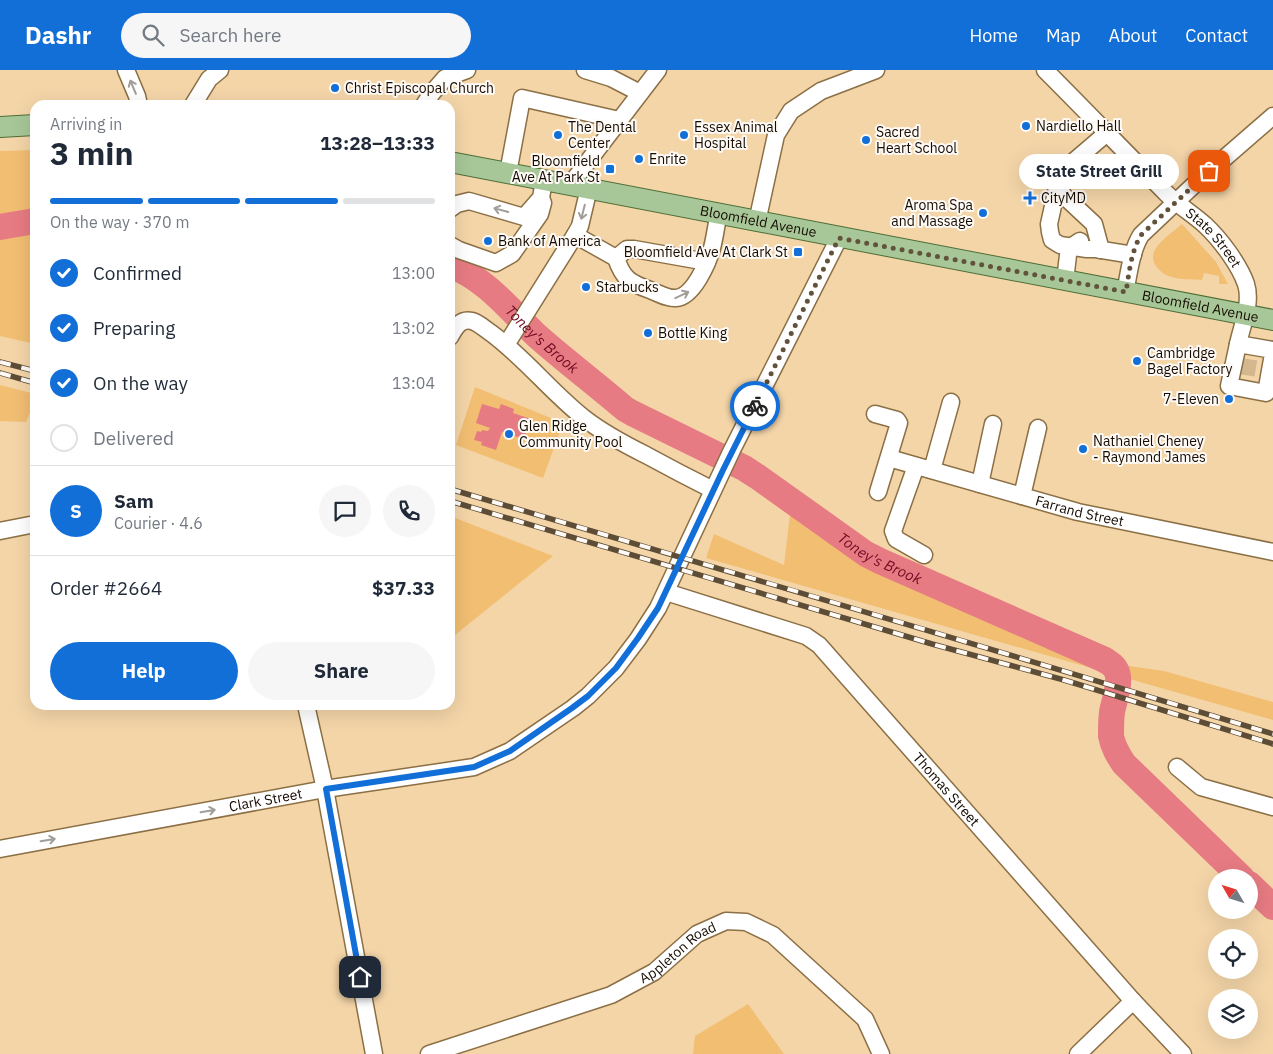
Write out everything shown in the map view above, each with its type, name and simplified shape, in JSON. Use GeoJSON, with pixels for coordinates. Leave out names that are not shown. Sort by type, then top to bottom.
{"type":"FeatureCollection","features":[{"type":"Feature","properties":{"kind":"main road"},"geometry":{"type":"LineString","coordinates":[[0,127],[30,125]]}},
{"type":"Feature","properties":{"kind":"main road","name":"Bloomfield Avenue"},"geometry":{"type":"LineString","coordinates":[[455,163],[508,173],[542,189],[579,187],[1273,320]]}},
{"type":"Feature","properties":{"kind":"street"},"geometry":{"type":"LineString","coordinates":[[126,70],[138,100]]}},
{"type":"Feature","properties":{"kind":"street"},"geometry":{"type":"LineString","coordinates":[[196,100],[210,79],[220,70]]}},
{"type":"Feature","properties":{"kind":"street"},"geometry":{"type":"LineString","coordinates":[[427,100],[445,78],[466,70]]}},
{"type":"Feature","properties":{"kind":"street"},"geometry":{"type":"LineString","coordinates":[[585,70],[610,78],[640,93]]}},
{"type":"Feature","properties":{"kind":"street"},"geometry":{"type":"LineString","coordinates":[[506,345],[576,235],[580,226],[579,187],[619,120],[658,70]]}},
{"type":"Feature","properties":{"kind":"street"},"geometry":{"type":"LineString","coordinates":[[758,222],[776,135],[791,111],[821,91],[876,70]]}},
{"type":"Feature","properties":{"kind":"street","name":"State Street"},"geometry":{"type":"LineString","coordinates":[[1045,70],[1175,202],[1212,233],[1234,262],[1241,273],[1248,292],[1236,365],[1229,386],[1266,393],[1267,378]]}},
{"type":"Feature","properties":{"kind":"street"},"geometry":{"type":"LineString","coordinates":[[508,173],[522,98],[619,120]]}},
{"type":"Feature","properties":{"kind":"street"},"geometry":{"type":"LineString","coordinates":[[1126,292],[1136,246],[1141,235],[1175,202],[1273,116]]}},
{"type":"Feature","properties":{"kind":"street"},"geometry":{"type":"LineString","coordinates":[[1107,133],[1066,168],[1058,179],[1049,224],[1050,232],[1052,240],[1060,245],[1134,254]]}},
{"type":"Feature","properties":{"kind":"street"},"geometry":{"type":"LineString","coordinates":[[1057,185],[1064,196],[1094,224],[1101,250]]}},
{"type":"Feature","properties":{"kind":"street"},"geometry":{"type":"LineString","coordinates":[[455,206],[469,202],[524,217],[542,189]]}},
{"type":"Feature","properties":{"kind":"street"},"geometry":{"type":"LineString","coordinates":[[455,248],[496,263],[502,261],[512,254],[540,214],[543,203],[542,189]]}},
{"type":"Feature","properties":{"kind":"street"},"geometry":{"type":"LineString","coordinates":[[576,235],[616,258],[620,271],[625,277],[639,286],[674,299],[681,298],[694,286],[707,262],[712,248],[718,214]]}},
{"type":"Feature","properties":{"kind":"street"},"geometry":{"type":"LineString","coordinates":[[1065,281],[1068,255],[1071,247],[1096,232]]}},
{"type":"Feature","properties":{"kind":"street","name":"Clark Street"},"geometry":{"type":"LineString","coordinates":[[0,849],[326,789],[474,767],[510,751],[572,708],[588,696],[616,668],[649,623],[666,592],[732,450],[839,238]]}},
{"type":"Feature","properties":{"kind":"street"},"geometry":{"type":"LineString","coordinates":[[616,258],[627,249],[634,249],[707,262]]}},
{"type":"Feature","properties":{"kind":"street"},"geometry":{"type":"LineString","coordinates":[[455,329],[464,320],[477,323],[506,345],[570,406],[598,428],[713,490]]}},
{"type":"Feature","properties":{"kind":"street"},"geometry":{"type":"LineString","coordinates":[[1238,344],[1273,352],[1267,378]]}},
{"type":"Feature","properties":{"kind":"street"},"geometry":{"type":"LineString","coordinates":[[932,470],[951,402]]}},
{"type":"Feature","properties":{"kind":"street"},"geometry":{"type":"LineString","coordinates":[[874,414],[897,420],[899,423],[878,492]]}},
{"type":"Feature","properties":{"kind":"street"},"geometry":{"type":"LineString","coordinates":[[980,484],[993,424]]}},
{"type":"Feature","properties":{"kind":"street"},"geometry":{"type":"LineString","coordinates":[[1022,496],[1038,428]]}},
{"type":"Feature","properties":{"kind":"street","name":"Farrand Street"},"geometry":{"type":"LineString","coordinates":[[889,458],[1092,516],[1273,552]]}},
{"type":"Feature","properties":{"kind":"street"},"geometry":{"type":"LineString","coordinates":[[916,466],[893,531],[896,539],[924,555]]}},
{"type":"Feature","properties":{"kind":"street"},"geometry":{"type":"LineString","coordinates":[[0,531],[30,525]]}},
{"type":"Feature","properties":{"kind":"street","name":"Thomas Street"},"geometry":{"type":"LineString","coordinates":[[666,592],[806,636],[819,645],[1133,1001],[1183,1054]]}},
{"type":"Feature","properties":{"kind":"street"},"geometry":{"type":"LineString","coordinates":[[307,710],[326,789],[374,1054]]}},
{"type":"Feature","properties":{"kind":"street"},"geometry":{"type":"LineString","coordinates":[[1176,767],[1201,787],[1273,807]]}},
{"type":"Feature","properties":{"kind":"street","name":"Appleton Road"},"geometry":{"type":"LineString","coordinates":[[429,1054],[611,995],[654,972],[697,934],[726,921],[746,922],[773,935],[865,1019],[881,1054]]}},
{"type":"Feature","properties":{"kind":"street"},"geometry":{"type":"LineString","coordinates":[[1078,1054],[1133,1001]]}},
{"type":"Feature","properties":{"kind":"shaded area"},"geometry":{"type":"Polygon","coordinates":[[[30,150],[30,343],[0,336],[0,151],[30,150]]]}},
{"type":"Feature","properties":{"kind":"shaded area"},"geometry":{"type":"Polygon","coordinates":[[[1182,224],[1216,262],[1228,284],[1219,284],[1219,276],[1204,273],[1202,280],[1171,277],[1160,271],[1156,266],[1153,257],[1156,248],[1182,224]]]}},
{"type":"Feature","properties":{"kind":"shaded area"},"geometry":{"type":"Polygon","coordinates":[[[0,385],[30,393],[30,413],[26,422],[0,421],[0,385]]]}},
{"type":"Feature","properties":{"kind":"shaded area","name":"Glen Ridge Community Pool"},"geometry":{"type":"Polygon","coordinates":[[[475,387],[563,423],[543,478],[456,445],[475,387]]]}},
{"type":"Feature","properties":{"kind":"shaded area"},"geometry":{"type":"Polygon","coordinates":[[[482,404],[499,409],[501,404],[514,409],[513,413],[531,419],[524,439],[502,432],[496,450],[481,445],[482,442],[474,440],[477,431],[488,431],[490,428],[476,423],[482,404]]]}},
{"type":"Feature","properties":{"kind":"shaded area"},"geometry":{"type":"Polygon","coordinates":[[[801,502],[873,554],[914,570],[1129,666],[1164,671],[1273,702],[1273,720],[706,558],[714,534],[784,565],[790,514],[801,502]]]}},
{"type":"Feature","properties":{"kind":"shaded area"},"geometry":{"type":"Polygon","coordinates":[[[455,518],[553,556],[455,635],[455,518]]]}},
{"type":"Feature","properties":{"kind":"shaded area"},"geometry":{"type":"Polygon","coordinates":[[[748,1004],[784,1054],[693,1054],[695,1036],[748,1004]]]}},
{"type":"Feature","properties":{"kind":"waterway","name":"Toney's Brook"},"geometry":{"type":"LineString","coordinates":[[0,227],[30,222]]}},
{"type":"Feature","properties":{"kind":"waterway","name":"Toney's Brook"},"geometry":{"type":"LineString","coordinates":[[455,267],[475,278],[486,287],[536,335],[625,409],[744,468],[866,554],[1111,664],[1118,675],[1117,691],[1112,712],[1111,736],[1114,747],[1124,764],[1233,869]]}},
{"type":"Feature","properties":{"kind":"waterway","name":"Toney's Brook"},"geometry":{"type":"LineString","coordinates":[[1258,893],[1273,907]]}},
{"type":"Feature","properties":{"kind":"tunnel"},"geometry":{"type":"LineString","coordinates":[[1240,366],[1259,369]]}},
{"type":"Feature","properties":{"kind":"railway"},"geometry":{"type":"LineString","coordinates":[[0,362],[30,370]]}},
{"type":"Feature","properties":{"kind":"railway"},"geometry":{"type":"LineString","coordinates":[[0,373],[30,382]]}},
{"type":"Feature","properties":{"kind":"railway"},"geometry":{"type":"LineString","coordinates":[[455,490],[1273,734]]}},
{"type":"Feature","properties":{"kind":"railway"},"geometry":{"type":"LineString","coordinates":[[455,502],[932,644],[1064,680],[1273,744]]}},
{"type":"Feature","properties":{"kind":"way so far"},"geometry":{"type":"LineString","coordinates":[[755,406],[839,238],[1126,292],[1134,251],[1141,235],[1209,171]]}},
{"type":"Feature","properties":{"kind":"place","name":"Christ Episcopal Church"},"geometry":{"type":"Point","coordinates":[335,88]}},
{"type":"Feature","properties":{"kind":"place","name":"Nardiello Hall"},"geometry":{"type":"Point","coordinates":[1026,126]}},
{"type":"Feature","properties":{"kind":"place","name":"The Dental Center"},"geometry":{"type":"Point","coordinates":[558,135]}},
{"type":"Feature","properties":{"kind":"place","name":"Essex Animal Hospital"},"geometry":{"type":"Point","coordinates":[684,135]}},
{"type":"Feature","properties":{"kind":"place","name":"Sacred Heart School"},"geometry":{"type":"Point","coordinates":[866,140]}},
{"type":"Feature","properties":{"kind":"place","name":"Enrite"},"geometry":{"type":"Point","coordinates":[639,159]}},
{"type":"Feature","properties":{"kind":"place","name":"Bloomfield Ave At Park St"},"geometry":{"type":"Point","coordinates":[610,169]}},
{"type":"Feature","properties":{"kind":"place","name":"State Street Grill"},"geometry":{"type":"Point","coordinates":[1209,171]}},
{"type":"Feature","properties":{"kind":"place","name":"CityMD"},"geometry":{"type":"Point","coordinates":[1030,198]}},
{"type":"Feature","properties":{"kind":"place","name":"Aroma Spa and Massage"},"geometry":{"type":"Point","coordinates":[983,213]}},
{"type":"Feature","properties":{"kind":"place","name":"Bank of America"},"geometry":{"type":"Point","coordinates":[488,241]}},
{"type":"Feature","properties":{"kind":"place","name":"Bloomfield Ave At Clark St"},"geometry":{"type":"Point","coordinates":[798,252]}},
{"type":"Feature","properties":{"kind":"place","name":"Starbucks"},"geometry":{"type":"Point","coordinates":[586,287]}},
{"type":"Feature","properties":{"kind":"place","name":"Bottle King"},"geometry":{"type":"Point","coordinates":[648,333]}},
{"type":"Feature","properties":{"kind":"place","name":"Cambridge Bagel Factory"},"geometry":{"type":"Point","coordinates":[1137,361]}},
{"type":"Feature","properties":{"kind":"place","name":"7-Eleven"},"geometry":{"type":"Point","coordinates":[1229,399]}},
{"type":"Feature","properties":{"kind":"place","name":"Glen Ridge Community Pool"},"geometry":{"type":"Point","coordinates":[509,434]}},
{"type":"Feature","properties":{"kind":"place","name":"Nathaniel Cheney - Raymond James"},"geometry":{"type":"Point","coordinates":[1083,449]}},
{"type":"Feature","properties":{"kind":"route"},"geometry":{"type":"LineString","coordinates":[[360,977],[326,789],[474,767],[510,751],[588,696],[616,668],[658,608],[755,406]]}}]}
